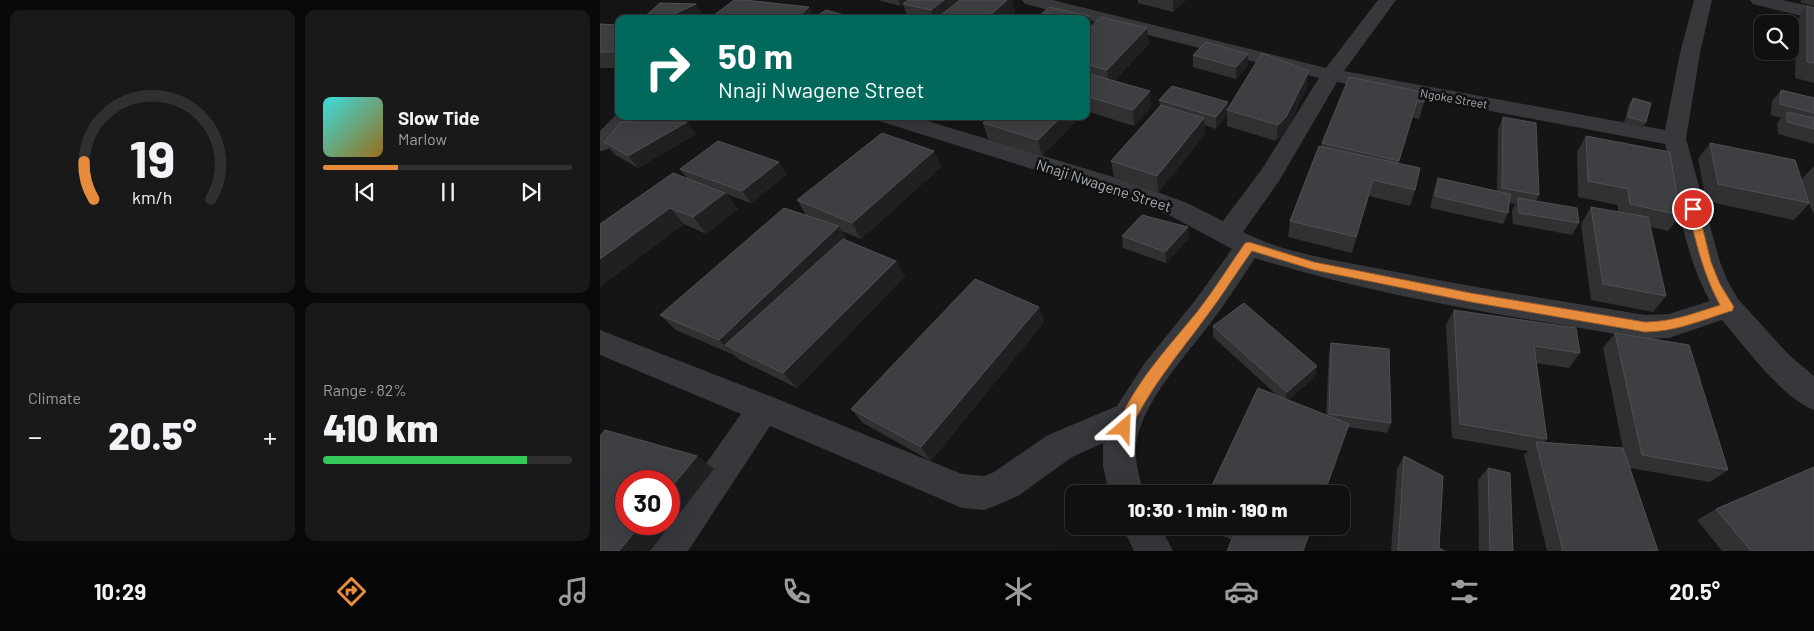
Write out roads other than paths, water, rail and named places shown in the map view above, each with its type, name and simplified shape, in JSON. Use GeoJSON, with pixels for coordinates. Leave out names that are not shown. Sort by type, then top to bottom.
{"type":"FeatureCollection","features":[{"type":"Feature","properties":{"kind":"street","name":"Ngoke Street"},"geometry":{"type":"LineString","coordinates":[[1031,0],[1331,75],[1675,139]]}},
{"type":"Feature","properties":{"kind":"street"},"geometry":{"type":"LineString","coordinates":[[1125,485],[1120,462],[1120,439],[1128,417],[1156,374],[1203,312],[1272,175],[1331,75],[1387,0]]}},
{"type":"Feature","properties":{"kind":"street"},"geometry":{"type":"LineString","coordinates":[[1703,0],[1690,53],[1675,139],[1706,262],[1715,285],[1728,307],[1778,364],[1814,396]]}},
{"type":"Feature","properties":{"kind":"street"},"geometry":{"type":"LineString","coordinates":[[1759,0],[1814,13]]}},
{"type":"Feature","properties":{"kind":"street"},"geometry":{"type":"LineString","coordinates":[[600,144],[623,120]]}},
{"type":"Feature","properties":{"kind":"street","name":"Nnaji Nwagene Street"},"geometry":{"type":"LineString","coordinates":[[900,120],[1124,189],[1178,210],[1238,240],[1314,266],[1471,298],[1645,327],[1669,326],[1728,307]]}},
{"type":"Feature","properties":{"kind":"street"},"geometry":{"type":"LineString","coordinates":[[600,342],[962,491],[985,493],[1006,484],[1060,446],[1128,417]]}},
{"type":"Feature","properties":{"kind":"street"},"geometry":{"type":"LineString","coordinates":[[666,551],[764,408]]}},
{"type":"Feature","properties":{"kind":"street"},"geometry":{"type":"LineString","coordinates":[[1145,535],[1154,551]]}}]}
